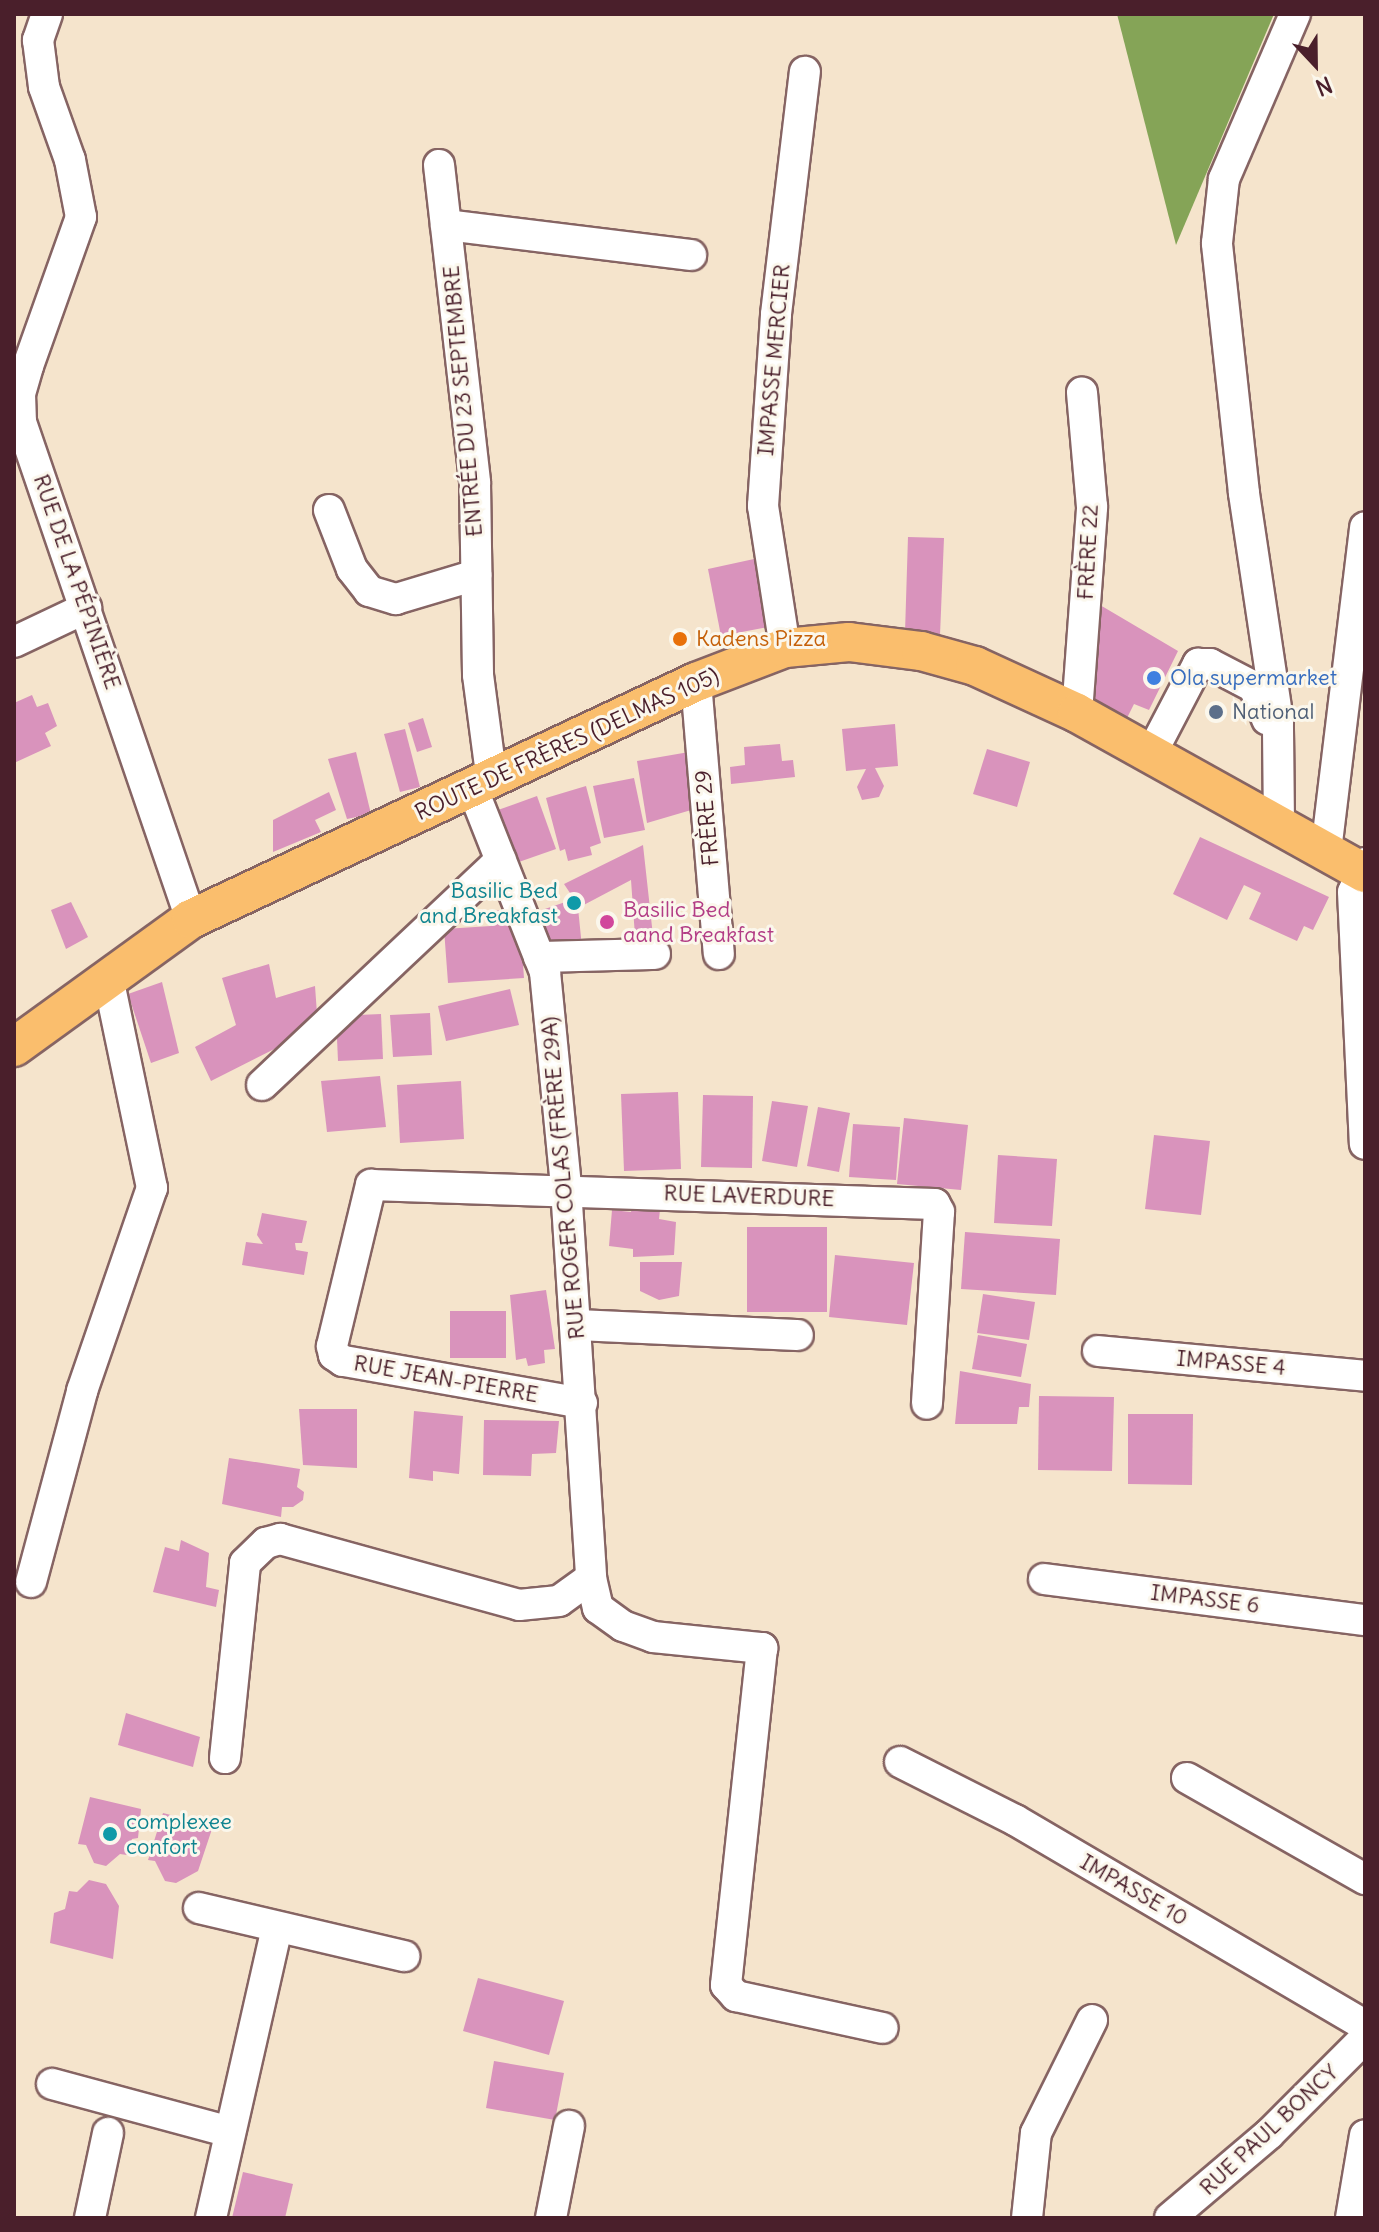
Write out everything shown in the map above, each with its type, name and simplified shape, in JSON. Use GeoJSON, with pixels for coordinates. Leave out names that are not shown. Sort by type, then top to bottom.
{"type":"FeatureCollection","features":[{"type":"Feature","properties":{"kind":"main road","name":"ROUTE DE FRÈRES (DELMAS 105)"},"geometry":{"type":"LineString","coordinates":[[14,1047],[191,919],[482,786],[696,682],[785,648],[849,642],[921,651],[975,666],[1077,713],[1364,869]]}},
{"type":"Feature","properties":{"kind":"street","name":"RUE DE LA PÉPINIÈRE"},"geometry":{"type":"LineString","coordinates":[[47,14],[38,40],[44,87],[70,160],[81,217],[20,394],[25,464],[86,608],[191,919]]}},
{"type":"Feature","properties":{"kind":"street"},"geometry":{"type":"LineString","coordinates":[[1268,819],[1278,721],[1244,493],[1217,243],[1224,179],[1295,14]]}},
{"type":"Feature","properties":{"kind":"street","name":"IMPASSE MERCIER"},"geometry":{"type":"LineString","coordinates":[[785,648],[763,506],[776,314],[805,72]]}},
{"type":"Feature","properties":{"kind":"street","name":"ENTRÉE DU 23 SEPTEMBRE"},"geometry":{"type":"LineString","coordinates":[[439,165],[475,483],[482,786]]}},
{"type":"Feature","properties":{"kind":"street"},"geometry":{"type":"LineString","coordinates":[[446,225],[691,255]]}},
{"type":"Feature","properties":{"kind":"street","name":"FRÈRE 22"},"geometry":{"type":"LineString","coordinates":[[1077,713],[1092,507],[1082,392]]}},
{"type":"Feature","properties":{"kind":"street"},"geometry":{"type":"LineString","coordinates":[[329,510],[352,569],[369,591],[396,599],[476,575]]}},
{"type":"Feature","properties":{"kind":"street"},"geometry":{"type":"LineString","coordinates":[[1326,851],[1365,527]]}},
{"type":"Feature","properties":{"kind":"street"},"geometry":{"type":"LineString","coordinates":[[14,642],[86,608]]}},
{"type":"Feature","properties":{"kind":"street"},"geometry":{"type":"LineString","coordinates":[[1151,754],[1198,664],[1210,664],[1254,687],[1267,717],[1268,819]]}},
{"type":"Feature","properties":{"kind":"street","name":"FRÈRE 29"},"geometry":{"type":"LineString","coordinates":[[696,682],[719,954]]}},
{"type":"Feature","properties":{"kind":"street","name":"RUE ROGER COLAS (FRÈRE 29A)"},"geometry":{"type":"LineString","coordinates":[[482,786],[501,860],[545,972],[566,1188],[591,1578],[598,1608],[623,1626],[653,1637],[762,1648],[726,1985],[736,1996],[883,2028]]}},
{"type":"Feature","properties":{"kind":"street"},"geometry":{"type":"LineString","coordinates":[[262,1085],[501,860]]}},
{"type":"Feature","properties":{"kind":"street"},"geometry":{"type":"LineString","coordinates":[[1364,869],[1353,892],[1365,1144]]}},
{"type":"Feature","properties":{"kind":"street"},"geometry":{"type":"LineString","coordinates":[[539,957],[655,954]]}},
{"type":"Feature","properties":{"kind":"street"},"geometry":{"type":"LineString","coordinates":[[31,1582],[82,1391],[152,1188],[108,978]]}},
{"type":"Feature","properties":{"kind":"street","name":"RUE LAVERDURE"},"geometry":{"type":"LineString","coordinates":[[365,1192],[378,1182],[935,1204],[939,1212],[927,1404]]}},
{"type":"Feature","properties":{"kind":"street","name":"RUE JEAN-PIERRE"},"geometry":{"type":"LineString","coordinates":[[365,1192],[332,1346],[334,1355],[343,1361],[582,1403]]}},
{"type":"Feature","properties":{"kind":"street"},"geometry":{"type":"LineString","coordinates":[[576,1325],[798,1335]]}},
{"type":"Feature","properties":{"kind":"street","name":"IMPASSE 4"},"geometry":{"type":"LineString","coordinates":[[1098,1351],[1365,1376]]}},
{"type":"Feature","properties":{"kind":"street"},"geometry":{"type":"LineString","coordinates":[[225,1758],[245,1563],[266,1543],[280,1539],[519,1605],[559,1601],[591,1578]]}},
{"type":"Feature","properties":{"kind":"street","name":"IMPASSE 6"},"geometry":{"type":"LineString","coordinates":[[1044,1579],[1365,1620]]}},
{"type":"Feature","properties":{"kind":"street","name":"IMPASSE 10"},"geometry":{"type":"LineString","coordinates":[[900,1762],[1015,1820],[1365,2025]]}},
{"type":"Feature","properties":{"kind":"street"},"geometry":{"type":"LineString","coordinates":[[1187,1778],[1365,1879]]}},
{"type":"Feature","properties":{"kind":"street"},"geometry":{"type":"LineString","coordinates":[[199,1908],[404,1956]]}},
{"type":"Feature","properties":{"kind":"street"},"geometry":{"type":"LineString","coordinates":[[211,2218],[277,1928]]}},
{"type":"Feature","properties":{"kind":"street"},"geometry":{"type":"LineString","coordinates":[[1027,2218],[1036,2133],[1092,2020]]}},
{"type":"Feature","properties":{"kind":"street","name":"RUE PAUL BONCY"},"geometry":{"type":"LineString","coordinates":[[1179,2216],[1269,2134],[1365,2038]]}},
{"type":"Feature","properties":{"kind":"street"},"geometry":{"type":"LineString","coordinates":[[52,2084],[230,2132]]}},
{"type":"Feature","properties":{"kind":"street"},"geometry":{"type":"LineString","coordinates":[[551,2218],[569,2126]]}},
{"type":"Feature","properties":{"kind":"street"},"geometry":{"type":"LineString","coordinates":[[90,2218],[108,2133]]}},
{"type":"Feature","properties":{"kind":"street"},"geometry":{"type":"LineString","coordinates":[[1351,2218],[1365,2135]]}},
{"type":"Feature","properties":{"kind":"green space"},"geometry":{"type":"Polygon","coordinates":[[[1117,14],[1274,14],[1176,245],[1117,14]]]}},
{"type":"Feature","properties":{"kind":"building"},"geometry":{"type":"Polygon","coordinates":[[[908,537],[944,538],[940,635],[905,632],[908,537]]]}},
{"type":"Feature","properties":{"kind":"building"},"geometry":{"type":"Polygon","coordinates":[[[754,559],[768,627],[721,636],[708,569],[754,559]]]}},
{"type":"Feature","properties":{"kind":"building"},"geometry":{"type":"Polygon","coordinates":[[[1100,605],[1178,651],[1149,710],[1134,704],[1125,722],[1091,704],[1100,605]]]}},
{"type":"Feature","properties":{"kind":"building"},"geometry":{"type":"Polygon","coordinates":[[[32,695],[37,707],[48,703],[57,726],[45,733],[51,746],[14,763],[14,703],[32,695]]]}},
{"type":"Feature","properties":{"kind":"building"},"geometry":{"type":"Polygon","coordinates":[[[423,718],[432,747],[417,752],[408,723],[423,718]]]}},
{"type":"Feature","properties":{"kind":"building"},"geometry":{"type":"Polygon","coordinates":[[[895,724],[898,766],[875,768],[884,786],[879,797],[862,800],[857,787],[866,769],[846,771],[842,729],[895,724]]]}},
{"type":"Feature","properties":{"kind":"building"},"geometry":{"type":"Polygon","coordinates":[[[405,729],[420,787],[400,792],[384,734],[405,729]]]}},
{"type":"Feature","properties":{"kind":"building"},"geometry":{"type":"Polygon","coordinates":[[[780,744],[782,761],[793,760],[795,777],[731,784],[730,767],[745,765],[744,747],[780,744]]]}},
{"type":"Feature","properties":{"kind":"building"},"geometry":{"type":"Polygon","coordinates":[[[987,749],[1030,762],[1017,807],[973,794],[987,749]]]}},
{"type":"Feature","properties":{"kind":"building"},"geometry":{"type":"Polygon","coordinates":[[[356,752],[371,814],[347,819],[328,759],[356,752]]]}},
{"type":"Feature","properties":{"kind":"building"},"geometry":{"type":"Polygon","coordinates":[[[689,752],[698,808],[647,823],[637,761],[689,752]]]}},
{"type":"Feature","properties":{"kind":"building"},"geometry":{"type":"Polygon","coordinates":[[[634,778],[645,830],[604,838],[593,786],[634,778]]]}},
{"type":"Feature","properties":{"kind":"building"},"geometry":{"type":"Polygon","coordinates":[[[586,786],[601,843],[590,847],[592,855],[568,861],[565,849],[560,851],[546,798],[586,786]]]}},
{"type":"Feature","properties":{"kind":"building"},"geometry":{"type":"Polygon","coordinates":[[[329,792],[336,810],[315,820],[321,832],[273,852],[273,820],[329,792]]]}},
{"type":"Feature","properties":{"kind":"building"},"geometry":{"type":"Polygon","coordinates":[[[537,796],[556,849],[516,863],[498,810],[537,796]]]}},
{"type":"Feature","properties":{"kind":"building"},"geometry":{"type":"Polygon","coordinates":[[[1200,837],[1329,897],[1313,930],[1304,926],[1297,941],[1249,919],[1261,893],[1244,885],[1227,920],[1173,894],[1200,837]]]}},
{"type":"Feature","properties":{"kind":"building","name":"Basilic Bed and Breakfast"},"geometry":{"type":"Polygon","coordinates":[[[643,845],[655,954],[636,950],[631,880],[578,908],[582,947],[545,945],[542,910],[574,899],[564,884],[643,845]]]}},
{"type":"Feature","properties":{"kind":"building"},"geometry":{"type":"Polygon","coordinates":[[[71,902],[88,937],[66,949],[51,910],[71,902]]]}},
{"type":"Feature","properties":{"kind":"building"},"geometry":{"type":"Polygon","coordinates":[[[519,909],[524,978],[448,983],[444,929],[491,926],[490,911],[519,909]]]}},
{"type":"Feature","properties":{"kind":"building"},"geometry":{"type":"Polygon","coordinates":[[[269,964],[276,998],[315,986],[318,1027],[211,1081],[195,1047],[236,1025],[222,978],[269,964]]]}},
{"type":"Feature","properties":{"kind":"building"},"geometry":{"type":"Polygon","coordinates":[[[162,982],[179,1053],[151,1063],[128,994],[162,982]]]}},
{"type":"Feature","properties":{"kind":"building"},"geometry":{"type":"Polygon","coordinates":[[[510,989],[519,1025],[446,1041],[438,1006],[510,989]]]}},
{"type":"Feature","properties":{"kind":"building"},"geometry":{"type":"Polygon","coordinates":[[[430,1013],[432,1055],[393,1057],[390,1015],[430,1013]]]}},
{"type":"Feature","properties":{"kind":"building"},"geometry":{"type":"Polygon","coordinates":[[[381,1014],[383,1059],[338,1061],[336,1016],[381,1014]]]}},
{"type":"Feature","properties":{"kind":"building"},"geometry":{"type":"Polygon","coordinates":[[[380,1076],[386,1127],[327,1132],[321,1081],[380,1076]]]}},
{"type":"Feature","properties":{"kind":"building"},"geometry":{"type":"Polygon","coordinates":[[[461,1081],[464,1139],[400,1143],[397,1085],[461,1081]]]}},
{"type":"Feature","properties":{"kind":"building"},"geometry":{"type":"Polygon","coordinates":[[[678,1092],[681,1169],[624,1171],[621,1094],[678,1092]]]}},
{"type":"Feature","properties":{"kind":"building"},"geometry":{"type":"Polygon","coordinates":[[[703,1095],[753,1096],[752,1168],[701,1167],[703,1095]]]}},
{"type":"Feature","properties":{"kind":"building"},"geometry":{"type":"Polygon","coordinates":[[[772,1101],[808,1106],[797,1167],[762,1161],[772,1101]]]}},
{"type":"Feature","properties":{"kind":"building"},"geometry":{"type":"Polygon","coordinates":[[[818,1107],[850,1113],[839,1172],[807,1166],[818,1107]]]}},
{"type":"Feature","properties":{"kind":"building"},"geometry":{"type":"Polygon","coordinates":[[[904,1118],[968,1125],[961,1190],[897,1184],[904,1118]]]}},
{"type":"Feature","properties":{"kind":"building"},"geometry":{"type":"Polygon","coordinates":[[[853,1124],[900,1127],[896,1180],[849,1177],[853,1124]]]}},
{"type":"Feature","properties":{"kind":"building"},"geometry":{"type":"Polygon","coordinates":[[[1154,1135],[1210,1141],[1201,1215],[1145,1209],[1154,1135]]]}},
{"type":"Feature","properties":{"kind":"building"},"geometry":{"type":"Polygon","coordinates":[[[998,1155],[1057,1159],[1052,1226],[994,1223],[998,1155]]]}},
{"type":"Feature","properties":{"kind":"building"},"geometry":{"type":"Polygon","coordinates":[[[632,1207],[660,1210],[659,1219],[676,1222],[674,1255],[633,1257],[633,1249],[609,1246],[612,1210],[631,1212],[632,1207]]]}},
{"type":"Feature","properties":{"kind":"building"},"geometry":{"type":"Polygon","coordinates":[[[262,1213],[307,1221],[302,1243],[295,1243],[296,1250],[308,1252],[304,1275],[242,1265],[246,1242],[263,1244],[257,1235],[262,1213]]]}},
{"type":"Feature","properties":{"kind":"building"},"geometry":{"type":"Polygon","coordinates":[[[747,1227],[827,1227],[827,1312],[747,1312],[747,1227]]]}},
{"type":"Feature","properties":{"kind":"building"},"geometry":{"type":"Polygon","coordinates":[[[965,1232],[1060,1239],[1056,1295],[961,1289],[965,1232]]]}},
{"type":"Feature","properties":{"kind":"building"},"geometry":{"type":"Polygon","coordinates":[[[835,1255],[914,1263],[907,1325],[829,1317],[835,1255]]]}},
{"type":"Feature","properties":{"kind":"building"},"geometry":{"type":"Polygon","coordinates":[[[640,1262],[682,1262],[679,1296],[659,1300],[640,1291],[640,1262]]]}},
{"type":"Feature","properties":{"kind":"building"},"geometry":{"type":"Polygon","coordinates":[[[546,1290],[555,1349],[544,1350],[545,1363],[528,1366],[526,1358],[516,1360],[510,1295],[546,1290]]]}},
{"type":"Feature","properties":{"kind":"building"},"geometry":{"type":"Polygon","coordinates":[[[983,1294],[1035,1302],[1029,1340],[977,1333],[983,1294]]]}},
{"type":"Feature","properties":{"kind":"building"},"geometry":{"type":"Polygon","coordinates":[[[450,1311],[506,1311],[506,1358],[450,1358],[450,1311]]]}},
{"type":"Feature","properties":{"kind":"building"},"geometry":{"type":"Polygon","coordinates":[[[978,1335],[1027,1344],[1021,1377],[972,1369],[978,1335]]]}},
{"type":"Feature","properties":{"kind":"building"},"geometry":{"type":"Polygon","coordinates":[[[960,1371],[1031,1384],[1029,1407],[1019,1407],[1017,1424],[955,1424],[960,1371]]]}},
{"type":"Feature","properties":{"kind":"building"},"geometry":{"type":"Polygon","coordinates":[[[1039,1396],[1114,1397],[1112,1471],[1038,1470],[1039,1396]]]}},
{"type":"Feature","properties":{"kind":"building"},"geometry":{"type":"Polygon","coordinates":[[[299,1409],[357,1409],[357,1468],[303,1465],[299,1409]]]}},
{"type":"Feature","properties":{"kind":"building"},"geometry":{"type":"Polygon","coordinates":[[[414,1411],[463,1416],[459,1474],[433,1471],[433,1481],[409,1478],[414,1411]]]}},
{"type":"Feature","properties":{"kind":"building"},"geometry":{"type":"Polygon","coordinates":[[[1128,1414],[1193,1414],[1192,1485],[1128,1484],[1128,1414]]]}},
{"type":"Feature","properties":{"kind":"building"},"geometry":{"type":"Polygon","coordinates":[[[484,1420],[559,1421],[556,1453],[532,1454],[531,1476],[483,1475],[484,1420]]]}},
{"type":"Feature","properties":{"kind":"building"},"geometry":{"type":"Polygon","coordinates":[[[229,1458],[300,1469],[297,1487],[304,1492],[303,1500],[293,1507],[282,1507],[281,1517],[222,1504],[229,1458]]]}},
{"type":"Feature","properties":{"kind":"building"},"geometry":{"type":"Polygon","coordinates":[[[181,1540],[209,1553],[206,1587],[219,1590],[216,1607],[153,1592],[165,1547],[179,1551],[181,1540]]]}},
{"type":"Feature","properties":{"kind":"building"},"geometry":{"type":"Polygon","coordinates":[[[126,1713],[200,1737],[193,1767],[118,1745],[126,1713]]]}},
{"type":"Feature","properties":{"kind":"building","name":"complexee confort"},"geometry":{"type":"Polygon","coordinates":[[[90,1797],[141,1809],[138,1838],[132,1839],[127,1855],[120,1854],[106,1866],[94,1863],[86,1845],[78,1844],[90,1797]]]}},
{"type":"Feature","properties":{"kind":"building"},"geometry":{"type":"Polygon","coordinates":[[[163,1813],[213,1826],[198,1871],[176,1883],[165,1881],[155,1861],[148,1860],[163,1813]]]}},
{"type":"Feature","properties":{"kind":"building"},"geometry":{"type":"Polygon","coordinates":[[[89,1880],[106,1884],[119,1906],[113,1959],[50,1943],[54,1913],[65,1909],[69,1891],[77,1892],[89,1880]]]}},
{"type":"Feature","properties":{"kind":"building"},"geometry":{"type":"Polygon","coordinates":[[[478,1978],[564,2001],[549,2055],[463,2031],[478,1978]]]}},
{"type":"Feature","properties":{"kind":"building"},"geometry":{"type":"Polygon","coordinates":[[[494,2061],[564,2073],[555,2120],[486,2108],[494,2061]]]}},
{"type":"Feature","properties":{"kind":"building"},"geometry":{"type":"Polygon","coordinates":[[[243,2172],[293,2184],[285,2218],[232,2218],[243,2172]]]}},
{"type":"Feature","properties":{"kind":"place","name":"Kadens Pizza"},"geometry":{"type":"Point","coordinates":[680,639]}},
{"type":"Feature","properties":{"kind":"place","name":"Ola supermarket"},"geometry":{"type":"Point","coordinates":[1154,678]}},
{"type":"Feature","properties":{"kind":"place","name":"National"},"geometry":{"type":"Point","coordinates":[1216,712]}},
{"type":"Feature","properties":{"kind":"place","name":"Basilic Bed and Breakfast"},"geometry":{"type":"Point","coordinates":[574,903]}},
{"type":"Feature","properties":{"kind":"place","name":"Basilic Bed aand Breakfast"},"geometry":{"type":"Point","coordinates":[607,922]}},
{"type":"Feature","properties":{"kind":"place","name":"complexee confort"},"geometry":{"type":"Point","coordinates":[110,1834]}}]}
